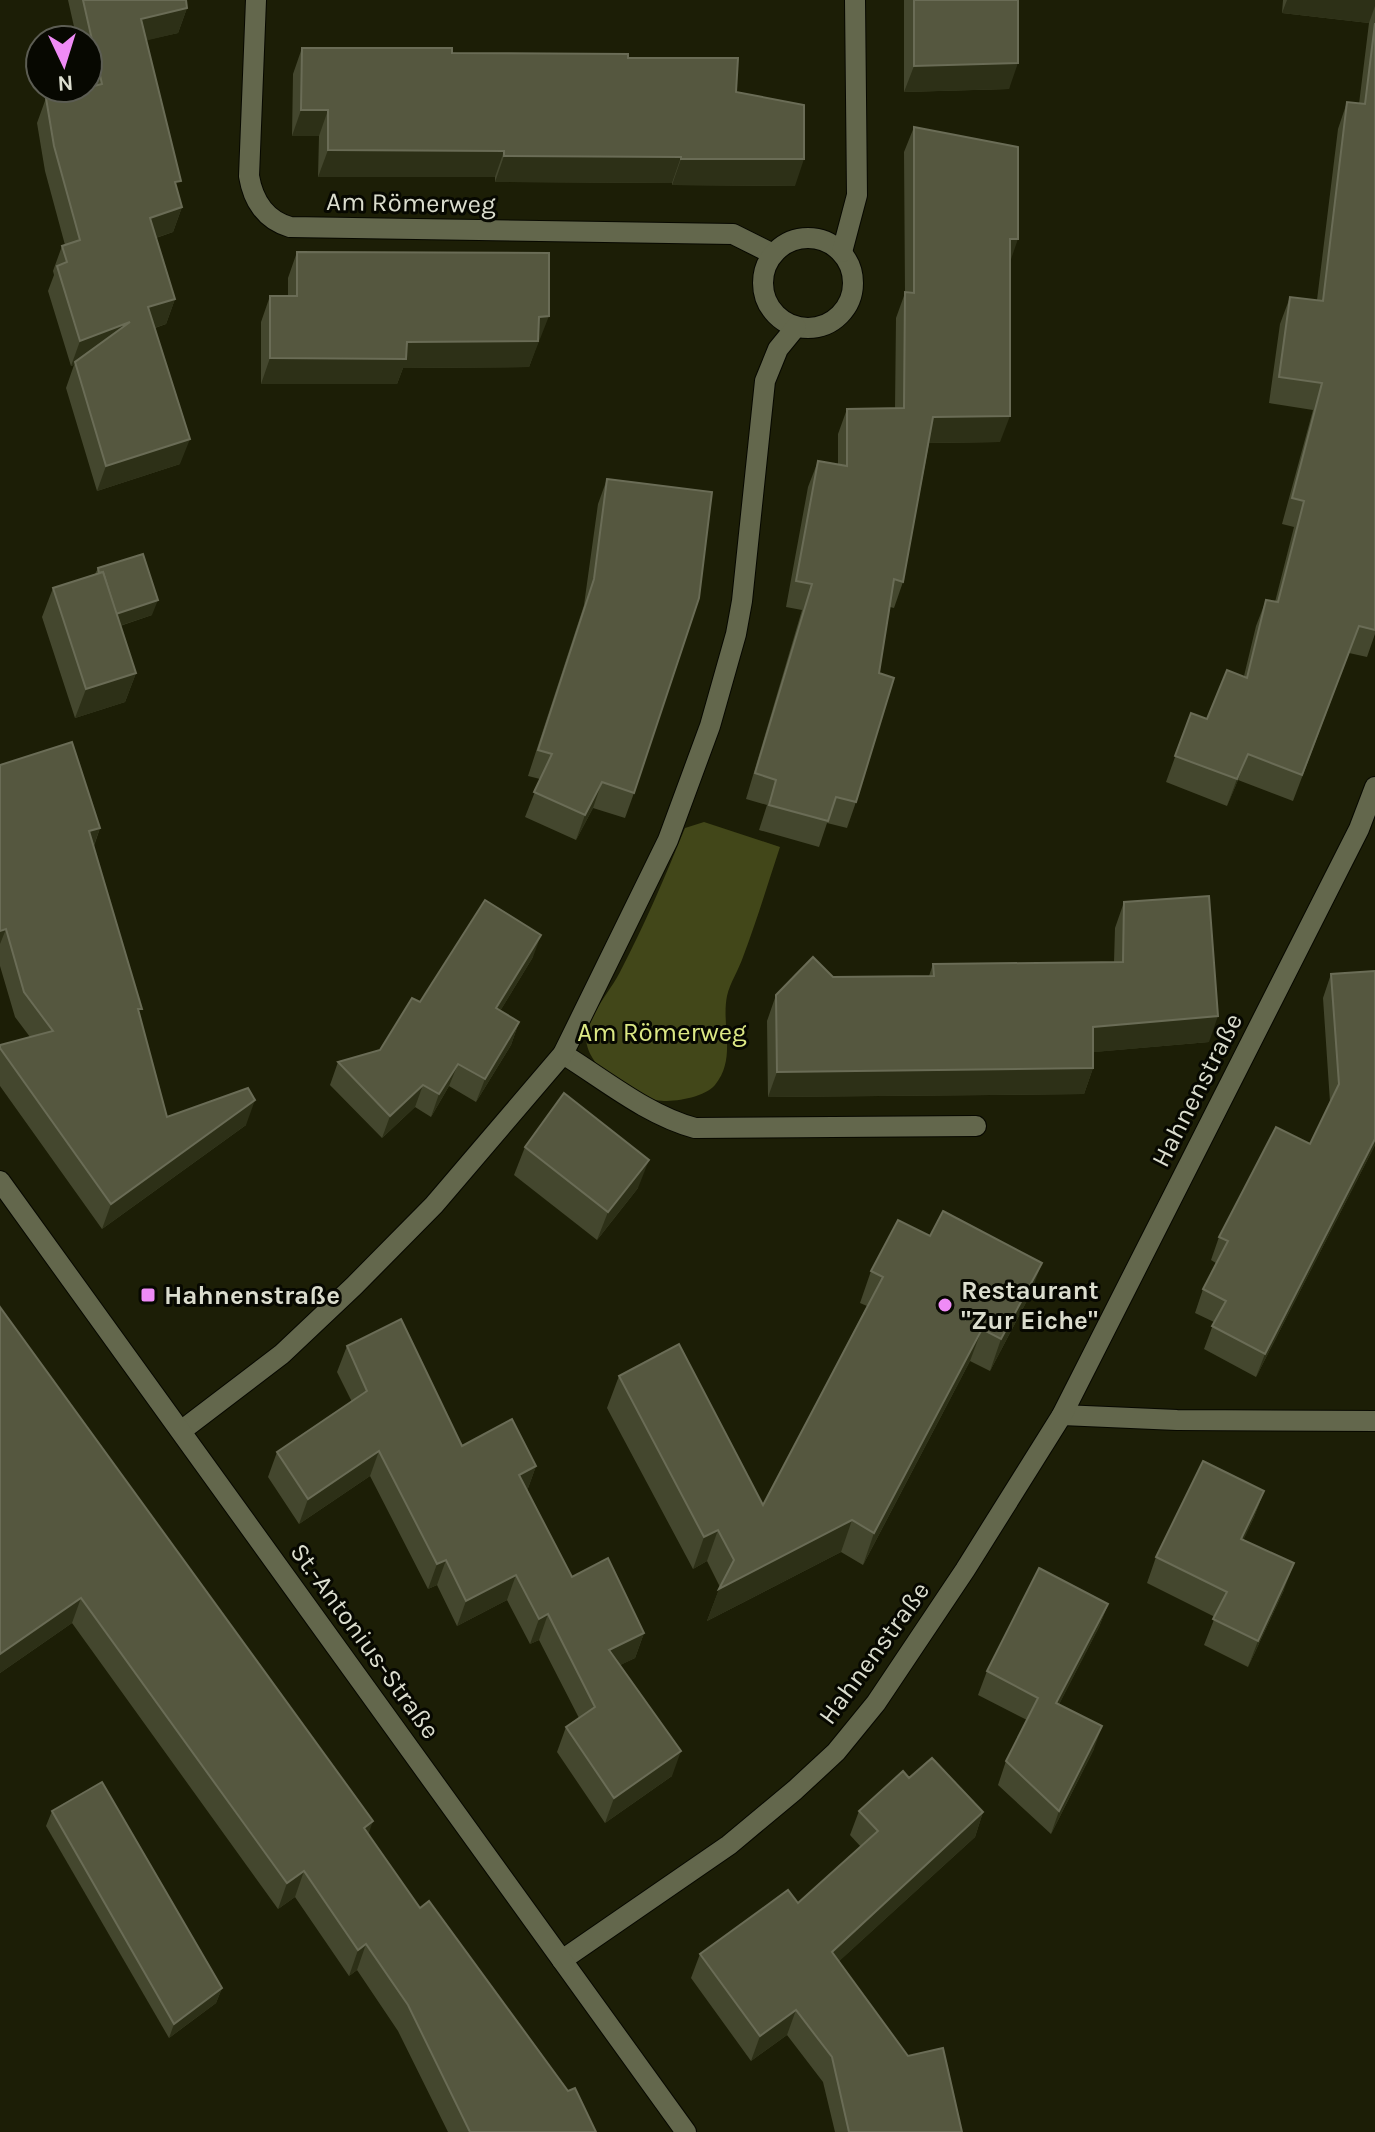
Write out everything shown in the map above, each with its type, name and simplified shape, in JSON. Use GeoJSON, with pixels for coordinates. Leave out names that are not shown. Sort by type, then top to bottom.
{"type":"FeatureCollection","features":[{"type":"Feature","properties":{"kind":"street","name":"Am Römerweg"},"geometry":{"type":"LineString","coordinates":[[256,0],[249,176],[261,208],[281,224],[290,227],[733,234],[773,254]]}},
{"type":"Feature","properties":{"kind":"street"},"geometry":{"type":"LineString","coordinates":[[842,252],[857,195],[855,0]]}},
{"type":"Feature","properties":{"kind":"street"},"geometry":{"type":"LineString","coordinates":[[806,237],[821,239],[842,252],[854,282],[845,309],[823,326],[796,327],[779,318],[766,301],[763,282],[764,269],[773,254],[780,247],[806,237]]}},
{"type":"Feature","properties":{"kind":"street"},"geometry":{"type":"LineString","coordinates":[[181,1431],[282,1354],[354,1286],[434,1205],[563,1054],[668,840],[710,726],[742,601],[765,381],[778,349],[796,327]]}},
{"type":"Feature","properties":{"kind":"street","name":"Hahnenstraße"},"geometry":{"type":"LineString","coordinates":[[562,1960],[729,1845],[836,1752],[876,1703],[965,1570],[1062,1415],[1352,843],[1375,787]]}},
{"type":"Feature","properties":{"kind":"street"},"geometry":{"type":"LineString","coordinates":[[563,1054],[655,1112],[675,1123],[695,1128],[976,1126]]}},
{"type":"Feature","properties":{"kind":"street","name":"St.-Antonius-Straße"},"geometry":{"type":"LineString","coordinates":[[0,1181],[686,2132]]}},
{"type":"Feature","properties":{"kind":"street"},"geometry":{"type":"LineString","coordinates":[[1062,1415],[1177,1420],[1375,1421]]}},
{"type":"Feature","properties":{"kind":"green space","name":"Am Römerweg"},"geometry":{"type":"Polygon","coordinates":[[[704,822],[780,847],[727,996],[727,1053],[722,1075],[715,1085],[698,1095],[664,1101],[638,1094],[600,1068],[591,1056],[587,1030],[637,937],[685,828],[704,822]]]}},
{"type":"Feature","properties":{"kind":"building"},"geometry":{"type":"Polygon","coordinates":[[[83,0],[186,0],[187,8],[141,19],[181,181],[175,182],[182,207],[150,218],[175,299],[148,307],[190,439],[106,466],[75,362],[130,322],[80,341],[57,266],[67,262],[62,246],[80,240],[54,146],[47,104],[104,104],[104,24],[88,24],[83,0]]]}},
{"type":"Feature","properties":{"kind":"building"},"geometry":{"type":"Polygon","coordinates":[[[914,0],[1018,0],[1018,63],[914,66],[914,0]]]}},
{"type":"Feature","properties":{"kind":"building"},"geometry":{"type":"Polygon","coordinates":[[[1375,23],[1375,630],[1359,626],[1302,775],[1248,754],[1237,779],[1175,756],[1191,713],[1207,719],[1227,670],[1247,678],[1266,600],[1278,602],[1304,501],[1292,498],[1322,383],[1279,377],[1290,297],[1323,301],[1347,102],[1365,104],[1375,23]]]}},
{"type":"Feature","properties":{"kind":"building"},"geometry":{"type":"Polygon","coordinates":[[[302,48],[452,48],[452,53],[738,58],[736,92],[804,105],[804,159],[504,156],[504,151],[328,150],[328,110],[301,110],[302,48]]]}},
{"type":"Feature","properties":{"kind":"building"},"geometry":{"type":"Polygon","coordinates":[[[914,127],[1018,147],[1018,239],[1010,239],[1010,416],[933,417],[903,582],[894,579],[879,673],[894,678],[856,802],[836,797],[828,821],[769,805],[776,780],[755,773],[812,584],[796,581],[818,461],[847,466],[847,409],[904,408],[905,292],[914,293],[914,127]]]}},
{"type":"Feature","properties":{"kind":"building"},"geometry":{"type":"Polygon","coordinates":[[[297,252],[549,253],[549,316],[539,317],[538,341],[407,342],[406,359],[270,358],[270,296],[297,296],[297,252]]]}},
{"type":"Feature","properties":{"kind":"building"},"geometry":{"type":"Polygon","coordinates":[[[607,479],[712,492],[699,598],[634,793],[602,782],[585,815],[534,792],[552,754],[538,750],[594,579],[607,479]]]}},
{"type":"Feature","properties":{"kind":"building"},"geometry":{"type":"Polygon","coordinates":[[[143,554],[158,600],[116,614],[103,572],[99,573],[98,568],[143,554]]]}},
{"type":"Feature","properties":{"kind":"building"},"geometry":{"type":"Polygon","coordinates":[[[103,572],[136,673],[86,689],[53,588],[103,572]]]}},
{"type":"Feature","properties":{"kind":"building"},"geometry":{"type":"Polygon","coordinates":[[[72,742],[100,828],[89,831],[142,1009],[138,1009],[167,1117],[248,1088],[255,1100],[111,1204],[0,1048],[0,1045],[53,1031],[24,992],[6,929],[0,931],[0,765],[72,742]]]}},
{"type":"Feature","properties":{"kind":"building"},"geometry":{"type":"Polygon","coordinates":[[[1209,896],[1218,1016],[1093,1027],[1093,1068],[777,1072],[776,995],[813,957],[833,977],[934,976],[933,964],[1123,962],[1124,902],[1209,896]]]}},
{"type":"Feature","properties":{"kind":"building"},"geometry":{"type":"Polygon","coordinates":[[[485,900],[541,935],[496,1008],[519,1022],[485,1079],[458,1064],[439,1094],[423,1085],[390,1116],[338,1062],[380,1050],[412,998],[420,1002],[485,900]]]}},
{"type":"Feature","properties":{"kind":"building"},"geometry":{"type":"Polygon","coordinates":[[[1375,971],[1375,1139],[1265,1354],[1212,1326],[1226,1301],[1203,1289],[1228,1241],[1219,1237],[1276,1127],[1310,1144],[1339,1084],[1331,974],[1375,971]]]}},
{"type":"Feature","properties":{"kind":"building"},"geometry":{"type":"Polygon","coordinates":[[[564,1093],[649,1160],[608,1212],[525,1147],[564,1093]]]}},
{"type":"Feature","properties":{"kind":"building"},"geometry":{"type":"Polygon","coordinates":[[[943,1211],[1042,1263],[1001,1339],[982,1329],[874,1533],[852,1520],[719,1589],[734,1560],[718,1530],[704,1537],[619,1376],[679,1344],[763,1505],[883,1277],[871,1271],[898,1220],[930,1236],[943,1211]]]}},
{"type":"Feature","properties":{"kind":"building"},"geometry":{"type":"Polygon","coordinates":[[[0,1307],[373,1821],[364,1828],[420,1908],[429,1901],[568,2091],[575,2088],[596,2132],[470,2132],[408,2005],[366,1944],[358,1950],[304,1871],[287,1883],[81,1598],[0,1654],[0,1307]]]}},
{"type":"Feature","properties":{"kind":"building"},"geometry":{"type":"Polygon","coordinates":[[[401,1319],[462,1446],[512,1419],[536,1466],[519,1475],[572,1577],[608,1558],[644,1633],[609,1650],[681,1751],[614,1798],[566,1727],[595,1707],[548,1614],[539,1619],[516,1575],[466,1601],[446,1560],[437,1564],[379,1451],[308,1499],[277,1452],[367,1391],[347,1346],[401,1319]]]}},
{"type":"Feature","properties":{"kind":"building"},"geometry":{"type":"Polygon","coordinates":[[[1203,1461],[1264,1491],[1241,1539],[1294,1563],[1258,1641],[1213,1619],[1227,1592],[1156,1557],[1203,1461]]]}},
{"type":"Feature","properties":{"kind":"building"},"geometry":{"type":"Polygon","coordinates":[[[1039,1568],[1108,1604],[1056,1703],[1102,1726],[1059,1811],[1006,1761],[1038,1698],[987,1671],[1039,1568]]]}},
{"type":"Feature","properties":{"kind":"building"},"geometry":{"type":"Polygon","coordinates":[[[932,1758],[983,1812],[832,1952],[908,2056],[943,2048],[962,2132],[849,2132],[832,2057],[796,2010],[760,2036],[700,1954],[788,1890],[798,1903],[878,1831],[859,1811],[903,1771],[909,1778],[932,1758]]]}},
{"type":"Feature","properties":{"kind":"building"},"geometry":{"type":"Polygon","coordinates":[[[102,1782],[222,1988],[174,2024],[52,1811],[102,1782]]]}},
{"type":"Feature","properties":{"kind":"place","name":"Hahnenstraße"},"geometry":{"type":"Point","coordinates":[148,1295]}},
{"type":"Feature","properties":{"kind":"place","name":"Restaurant \"Zur Eiche\""},"geometry":{"type":"Point","coordinates":[945,1305]}}]}
